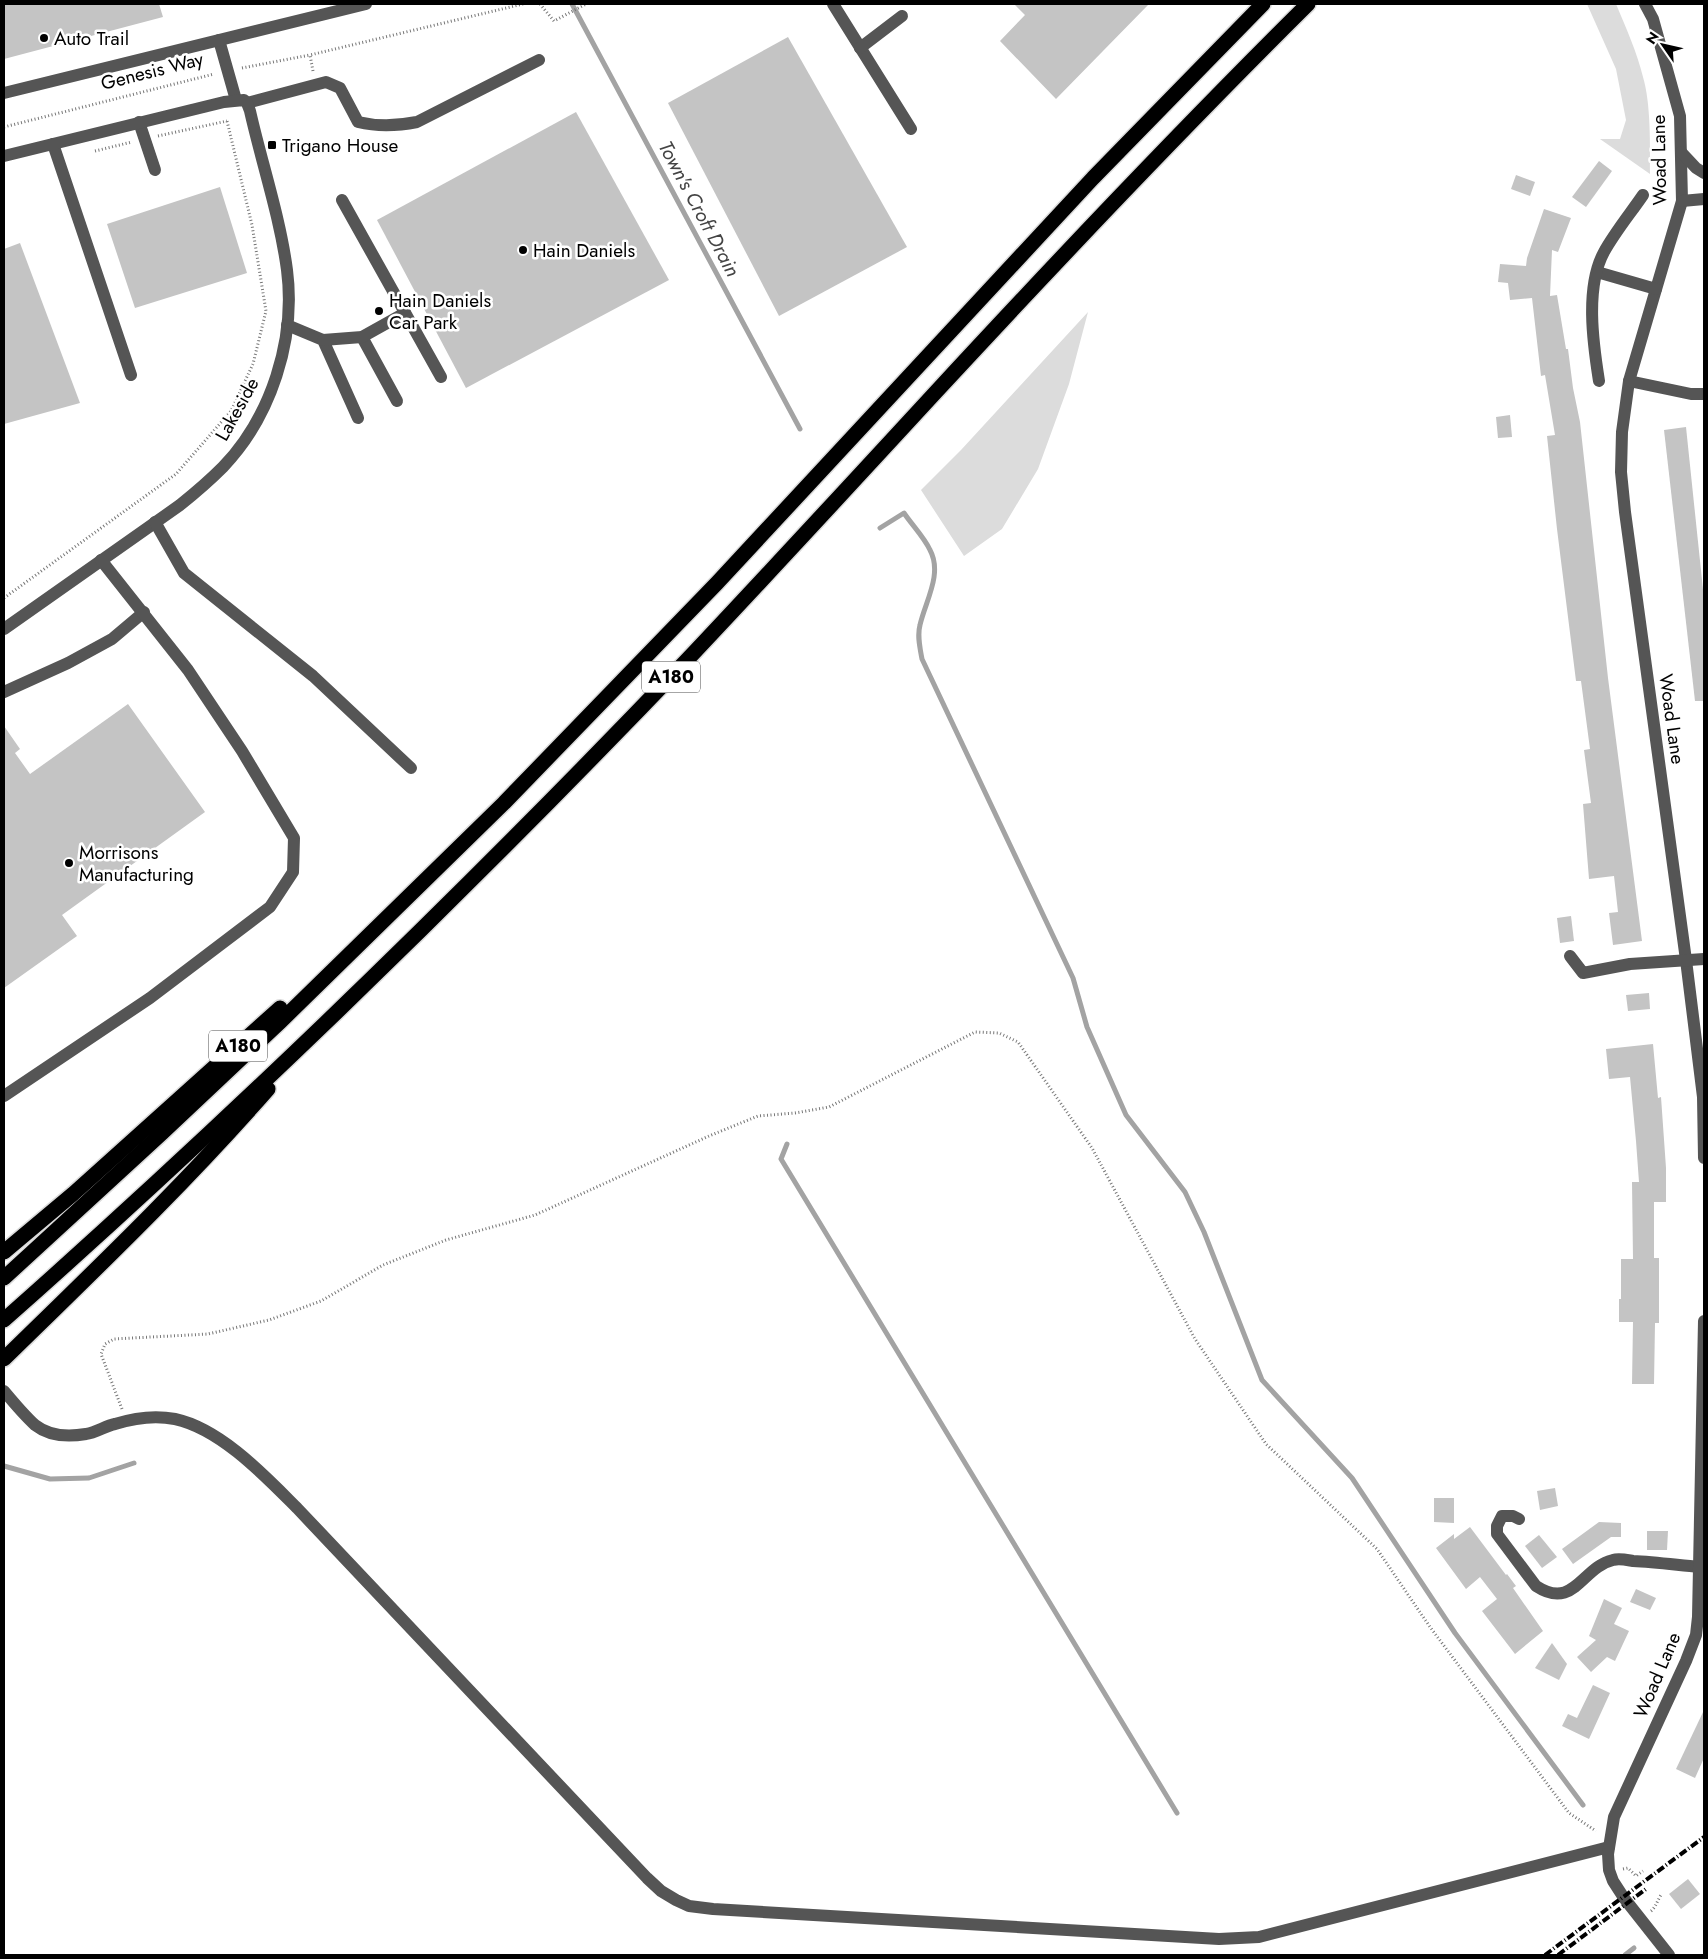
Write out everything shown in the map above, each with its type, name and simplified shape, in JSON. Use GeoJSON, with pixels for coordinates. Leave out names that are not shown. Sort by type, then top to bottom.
{"type":"FeatureCollection","features":[{"type":"Feature","properties":{"kind":"highway","name":"A180"},"geometry":{"type":"LineString","coordinates":[[4,1278],[273,1029],[469,837],[717,583],[1029,245],[1263,4]]}},
{"type":"Feature","properties":{"kind":"highway","name":"A180"},"geometry":{"type":"LineString","coordinates":[[4,1320],[216,1126],[472,879],[633,716],[770,573],[933,395],[1148,166],[1308,4]]}},
{"type":"Feature","properties":{"kind":"highway","name":"A180"},"geometry":{"type":"LineString","coordinates":[[4,1252],[188,1091],[469,837]]}},
{"type":"Feature","properties":{"kind":"highway","name":"A180"},"geometry":{"type":"LineString","coordinates":[[4,1359],[117,1249],[217,1147],[338,1009]]}},
{"type":"Feature","properties":{"kind":"street"},"geometry":{"type":"LineString","coordinates":[[4,93],[366,4]]}},
{"type":"Feature","properties":{"kind":"street"},"geometry":{"type":"LineString","coordinates":[[833,4],[911,129]]}},
{"type":"Feature","properties":{"kind":"street","name":"Woad Lane"},"geometry":{"type":"LineString","coordinates":[[1645,4],[1653,19],[1680,116],[1682,201],[1629,381],[1622,432],[1621,472],[1703,1098],[1704,1158]]}},
{"type":"Feature","properties":{"kind":"street"},"geometry":{"type":"LineString","coordinates":[[860,48],[902,16]]}},
{"type":"Feature","properties":{"kind":"street","name":"Lakeside"},"geometry":{"type":"LineString","coordinates":[[4,630],[203,486],[223,467],[246,438],[260,415],[275,378],[287,325],[289,299],[282,239],[242,101],[228,71],[219,40]]}},
{"type":"Feature","properties":{"kind":"street"},"geometry":{"type":"LineString","coordinates":[[4,156],[139,122],[326,82],[340,88],[358,122],[374,126],[401,126],[417,122],[539,60]]}},
{"type":"Feature","properties":{"kind":"street"},"geometry":{"type":"LineString","coordinates":[[139,122],[155,170]]}},
{"type":"Feature","properties":{"kind":"street"},"geometry":{"type":"LineString","coordinates":[[53,144],[131,375]]}},
{"type":"Feature","properties":{"kind":"street"},"geometry":{"type":"LineString","coordinates":[[1681,152],[1696,168],[1704,172]]}},
{"type":"Feature","properties":{"kind":"street","name":"Woad Lane"},"geometry":{"type":"LineString","coordinates":[[1599,381],[1594,352],[1592,289],[1603,254],[1643,195]]}},
{"type":"Feature","properties":{"kind":"street"},"geometry":{"type":"LineString","coordinates":[[1682,201],[1704,199]]}},
{"type":"Feature","properties":{"kind":"street"},"geometry":{"type":"LineString","coordinates":[[342,200],[441,377]]}},
{"type":"Feature","properties":{"kind":"street"},"geometry":{"type":"LineString","coordinates":[[1597,272],[1656,288]]}},
{"type":"Feature","properties":{"kind":"street"},"geometry":{"type":"LineString","coordinates":[[287,325],[323,340],[362,337],[405,313]]}},
{"type":"Feature","properties":{"kind":"street"},"geometry":{"type":"LineString","coordinates":[[362,337],[397,401]]}},
{"type":"Feature","properties":{"kind":"street"},"geometry":{"type":"LineString","coordinates":[[323,340],[358,418]]}},
{"type":"Feature","properties":{"kind":"street"},"geometry":{"type":"LineString","coordinates":[[1629,381],[1691,394],[1704,394]]}},
{"type":"Feature","properties":{"kind":"street"},"geometry":{"type":"LineString","coordinates":[[155,522],[184,572],[313,676],[411,768]]}},
{"type":"Feature","properties":{"kind":"street"},"geometry":{"type":"LineString","coordinates":[[4,1096],[150,998],[270,908],[293,872],[294,838],[242,751],[188,670],[101,560]]}},
{"type":"Feature","properties":{"kind":"street"},"geometry":{"type":"LineString","coordinates":[[4,692],[68,663],[112,639],[144,612]]}},
{"type":"Feature","properties":{"kind":"street"},"geometry":{"type":"LineString","coordinates":[[1570,956],[1584,973],[1630,964],[1704,959]]}},
{"type":"Feature","properties":{"kind":"street","name":"Woad Lane"},"geometry":{"type":"LineString","coordinates":[[1669,1955],[1613,1881],[1610,1870],[1609,1843],[1614,1817],[1686,1661],[1696,1635],[1702,1512],[1704,1321]]}},
{"type":"Feature","properties":{"kind":"street"},"geometry":{"type":"LineString","coordinates":[[4,1391],[36,1426],[58,1436],[87,1434],[114,1424],[146,1417],[175,1419],[199,1428],[220,1440],[266,1477],[297,1508],[647,1878],[661,1891],[689,1906],[1209,1939],[1259,1937],[1609,1843]]}},
{"type":"Feature","properties":{"kind":"street"},"geometry":{"type":"LineString","coordinates":[[1519,1519],[1513,1516],[1502,1516],[1497,1526],[1497,1534],[1536,1586],[1544,1591],[1563,1594],[1571,1591],[1593,1572],[1615,1559],[1699,1567]]}},
{"type":"Feature","properties":{"kind":"path","name":"Genesis Way"},"geometry":{"type":"LineString","coordinates":[[4,127],[228,71],[310,55],[523,4]]}},
{"type":"Feature","properties":{"kind":"path"},"geometry":{"type":"LineString","coordinates":[[540,4],[554,21],[586,4]]}},
{"type":"Feature","properties":{"kind":"path"},"geometry":{"type":"LineString","coordinates":[[310,55],[314,77]]}},
{"type":"Feature","properties":{"kind":"path","name":"Lakeside"},"geometry":{"type":"LineString","coordinates":[[4,598],[176,474],[231,410],[253,364],[266,311],[252,224],[227,121]]}},
{"type":"Feature","properties":{"kind":"path"},"geometry":{"type":"LineString","coordinates":[[122,1410],[101,1354],[105,1344],[114,1339],[208,1334],[269,1320],[321,1302],[383,1265],[446,1240],[535,1215],[709,1136],[758,1116],[795,1113],[828,1107],[975,1032],[999,1033],[1018,1042],[1092,1148],[1195,1339],[1266,1444],[1377,1549],[1430,1627],[1569,1813],[1609,1843]]}},
{"type":"Feature","properties":{"kind":"shaded area"},"geometry":{"type":"Polygon","coordinates":[[[1587,4],[1616,4],[1634,49],[1646,88],[1650,125],[1650,174],[1600,139],[1620,139],[1626,120],[1616,69],[1587,4]]]}},
{"type":"Feature","properties":{"kind":"shaded area"},"geometry":{"type":"Polygon","coordinates":[[[1088,312],[1069,384],[1038,469],[1002,529],[964,556],[921,490],[961,450],[1088,312]]]}},
{"type":"Feature","properties":{"kind":"building","name":"Auto Trail"},"geometry":{"type":"Polygon","coordinates":[[[4,4],[159,4],[163,17],[4,59],[4,4]]]}},
{"type":"Feature","properties":{"kind":"building"},"geometry":{"type":"Polygon","coordinates":[[[1014,4],[1149,4],[1056,99],[1000,41],[1025,15],[1014,4]]]}},
{"type":"Feature","properties":{"kind":"building"},"geometry":{"type":"Polygon","coordinates":[[[788,37],[907,247],[779,316],[668,103],[788,37]]]}},
{"type":"Feature","properties":{"kind":"building","name":"Hain Daniels"},"geometry":{"type":"Polygon","coordinates":[[[576,112],[669,280],[466,388],[377,220],[576,112]]]}},
{"type":"Feature","properties":{"kind":"building"},"geometry":{"type":"Polygon","coordinates":[[[1599,161],[1612,171],[1586,207],[1572,197],[1599,161]]]}},
{"type":"Feature","properties":{"kind":"building"},"geometry":{"type":"Polygon","coordinates":[[[1516,175],[1535,182],[1530,196],[1511,189],[1516,175]]]}},
{"type":"Feature","properties":{"kind":"building"},"geometry":{"type":"Polygon","coordinates":[[[220,187],[247,273],[135,308],[107,224],[220,187]]]}},
{"type":"Feature","properties":{"kind":"building"},"geometry":{"type":"Polygon","coordinates":[[[1544,209],[1571,218],[1558,252],[1552,250],[1550,296],[1557,295],[1580,422],[1608,678],[1642,941],[1613,945],[1609,913],[1618,912],[1614,876],[1589,879],[1583,804],[1591,803],[1584,750],[1590,749],[1581,681],[1576,681],[1557,529],[1547,436],[1555,435],[1545,375],[1541,376],[1532,298],[1510,300],[1508,283],[1498,282],[1500,264],[1526,266],[1544,209]]]}},
{"type":"Feature","properties":{"kind":"building"},"geometry":{"type":"Polygon","coordinates":[[[20,243],[80,403],[4,424],[4,249],[20,243]]]}},
{"type":"Feature","properties":{"kind":"building"},"geometry":{"type":"Polygon","coordinates":[[[1510,415],[1512,437],[1498,438],[1496,417],[1510,415]]]}},
{"type":"Feature","properties":{"kind":"building"},"geometry":{"type":"Polygon","coordinates":[[[1686,427],[1704,599],[1704,701],[1695,701],[1664,430],[1686,427]]]}},
{"type":"Feature","properties":{"kind":"building","name":"Morrisons Manufacturing"},"geometry":{"type":"Polygon","coordinates":[[[128,704],[205,812],[62,915],[77,936],[4,988],[4,726],[20,749],[15,753],[30,774],[128,704]]]}},
{"type":"Feature","properties":{"kind":"building"},"geometry":{"type":"Polygon","coordinates":[[[1571,916],[1574,941],[1560,943],[1557,918],[1571,916]]]}},
{"type":"Feature","properties":{"kind":"building"},"geometry":{"type":"Polygon","coordinates":[[[1649,993],[1650,1009],[1628,1011],[1626,995],[1649,993]]]}},
{"type":"Feature","properties":{"kind":"building"},"geometry":{"type":"Polygon","coordinates":[[[1653,1044],[1658,1098],[1661,1097],[1666,1168],[1666,1202],[1654,1202],[1654,1258],[1659,1258],[1659,1323],[1655,1323],[1654,1384],[1632,1384],[1633,1322],[1619,1322],[1619,1299],[1621,1299],[1621,1259],[1633,1259],[1632,1182],[1639,1182],[1636,1141],[1630,1077],[1609,1079],[1606,1049],[1653,1044]]]}},
{"type":"Feature","properties":{"kind":"building"},"geometry":{"type":"Polygon","coordinates":[[[1555,1488],[1558,1506],[1540,1510],[1537,1491],[1555,1488]]]}},
{"type":"Feature","properties":{"kind":"building"},"geometry":{"type":"Polygon","coordinates":[[[1434,1498],[1454,1498],[1454,1523],[1434,1522],[1434,1498]]]}},
{"type":"Feature","properties":{"kind":"building"},"geometry":{"type":"Polygon","coordinates":[[[1599,1522],[1621,1523],[1621,1537],[1611,1537],[1573,1564],[1562,1549],[1599,1522]]]}},
{"type":"Feature","properties":{"kind":"building"},"geometry":{"type":"Polygon","coordinates":[[[1470,1527],[1516,1586],[1513,1588],[1543,1631],[1515,1654],[1482,1611],[1497,1599],[1480,1577],[1466,1589],[1436,1548],[1454,1534],[1454,1539],[1470,1527]]]}},
{"type":"Feature","properties":{"kind":"building"},"geometry":{"type":"Polygon","coordinates":[[[1647,1531],[1668,1531],[1667,1550],[1647,1550],[1647,1531]]]}},
{"type":"Feature","properties":{"kind":"building"},"geometry":{"type":"Polygon","coordinates":[[[1539,1535],[1557,1557],[1542,1568],[1525,1546],[1539,1535]]]}},
{"type":"Feature","properties":{"kind":"building"},"geometry":{"type":"Polygon","coordinates":[[[1636,1589],[1656,1598],[1650,1610],[1630,1602],[1636,1589]]]}},
{"type":"Feature","properties":{"kind":"building"},"geometry":{"type":"Polygon","coordinates":[[[1604,1599],[1622,1608],[1614,1624],[1629,1631],[1615,1661],[1607,1657],[1591,1672],[1577,1657],[1596,1640],[1589,1636],[1604,1599]]]}},
{"type":"Feature","properties":{"kind":"building"},"geometry":{"type":"Polygon","coordinates":[[[1552,1643],[1567,1664],[1559,1680],[1535,1668],[1552,1643]]]}},
{"type":"Feature","properties":{"kind":"building"},"geometry":{"type":"Polygon","coordinates":[[[1593,1685],[1610,1693],[1589,1739],[1562,1726],[1568,1714],[1577,1718],[1593,1685]]]}},
{"type":"Feature","properties":{"kind":"building"},"geometry":{"type":"Polygon","coordinates":[[[1704,1710],[1704,1758],[1695,1778],[1676,1769],[1704,1710]]]}},
{"type":"Feature","properties":{"kind":"building"},"geometry":{"type":"Polygon","coordinates":[[[1688,1879],[1700,1894],[1681,1909],[1669,1894],[1688,1879]]]}},
{"type":"Feature","properties":{"kind":"waterway","name":"Town's Croft Drain"},"geometry":{"type":"LineString","coordinates":[[572,4],[800,429]]}},
{"type":"Feature","properties":{"kind":"waterway"},"geometry":{"type":"LineString","coordinates":[[880,528],[904,513],[930,550],[934,559],[935,569],[932,588],[919,629],[922,659],[1073,978],[1087,1027],[1126,1115],[1185,1192],[1204,1232],[1262,1380],[1352,1478],[1455,1633],[1583,1805]]}},
{"type":"Feature","properties":{"kind":"waterway"},"geometry":{"type":"LineString","coordinates":[[787,1144],[781,1159],[1177,1813]]}},
{"type":"Feature","properties":{"kind":"waterway"},"geometry":{"type":"LineString","coordinates":[[4,1466],[50,1479],[89,1478],[134,1463]]}},
{"type":"Feature","properties":{"kind":"waterway"},"geometry":{"type":"LineString","coordinates":[[1625,1955],[1634,1948]]}},
{"type":"Feature","properties":{"kind":"railway"},"geometry":{"type":"LineString","coordinates":[[1545,1955],[1704,1837]]}},
{"type":"Feature","properties":{"kind":"railway"},"geometry":{"type":"LineString","coordinates":[[1558,1955],[1646,1889]]}},
{"type":"Feature","properties":{"kind":"place","name":"Auto Trail"},"geometry":{"type":"Point","coordinates":[44,38]}},
{"type":"Feature","properties":{"kind":"place","name":"Trigano House"},"geometry":{"type":"Point","coordinates":[272,145]}},
{"type":"Feature","properties":{"kind":"place","name":"Hain Daniels"},"geometry":{"type":"Point","coordinates":[523,250]}},
{"type":"Feature","properties":{"kind":"place","name":"Hain Daniels Car Park"},"geometry":{"type":"Point","coordinates":[379,311]}},
{"type":"Feature","properties":{"kind":"place","name":"Morrisons Manufacturing"},"geometry":{"type":"Point","coordinates":[69,863]}}]}
